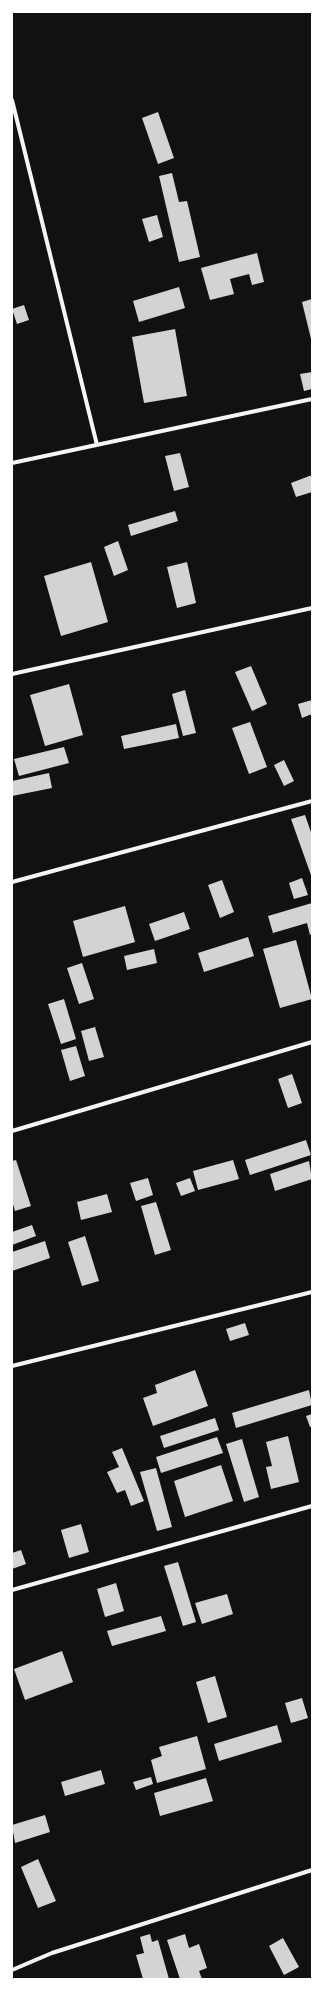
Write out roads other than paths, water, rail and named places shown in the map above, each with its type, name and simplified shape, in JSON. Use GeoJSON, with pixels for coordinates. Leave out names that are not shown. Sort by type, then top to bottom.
{"type":"FeatureCollection","features":[{"type":"Feature","properties":{"kind":"street"},"geometry":{"type":"LineString","coordinates":[[12,100],[97,445]]}},
{"type":"Feature","properties":{"kind":"street"},"geometry":{"type":"LineString","coordinates":[[12,463],[312,399]]}},
{"type":"Feature","properties":{"kind":"street"},"geometry":{"type":"LineString","coordinates":[[12,674],[312,608]]}},
{"type":"Feature","properties":{"kind":"street"},"geometry":{"type":"LineString","coordinates":[[12,882],[312,801]]}},
{"type":"Feature","properties":{"kind":"street"},"geometry":{"type":"LineString","coordinates":[[12,1131],[312,1042]]}},
{"type":"Feature","properties":{"kind":"street"},"geometry":{"type":"LineString","coordinates":[[12,1366],[312,1292]]}},
{"type":"Feature","properties":{"kind":"street"},"geometry":{"type":"LineString","coordinates":[[12,1590],[312,1506]]}},
{"type":"Feature","properties":{"kind":"street"},"geometry":{"type":"LineString","coordinates":[[12,1970],[52,1954],[312,1870]]}}]}
